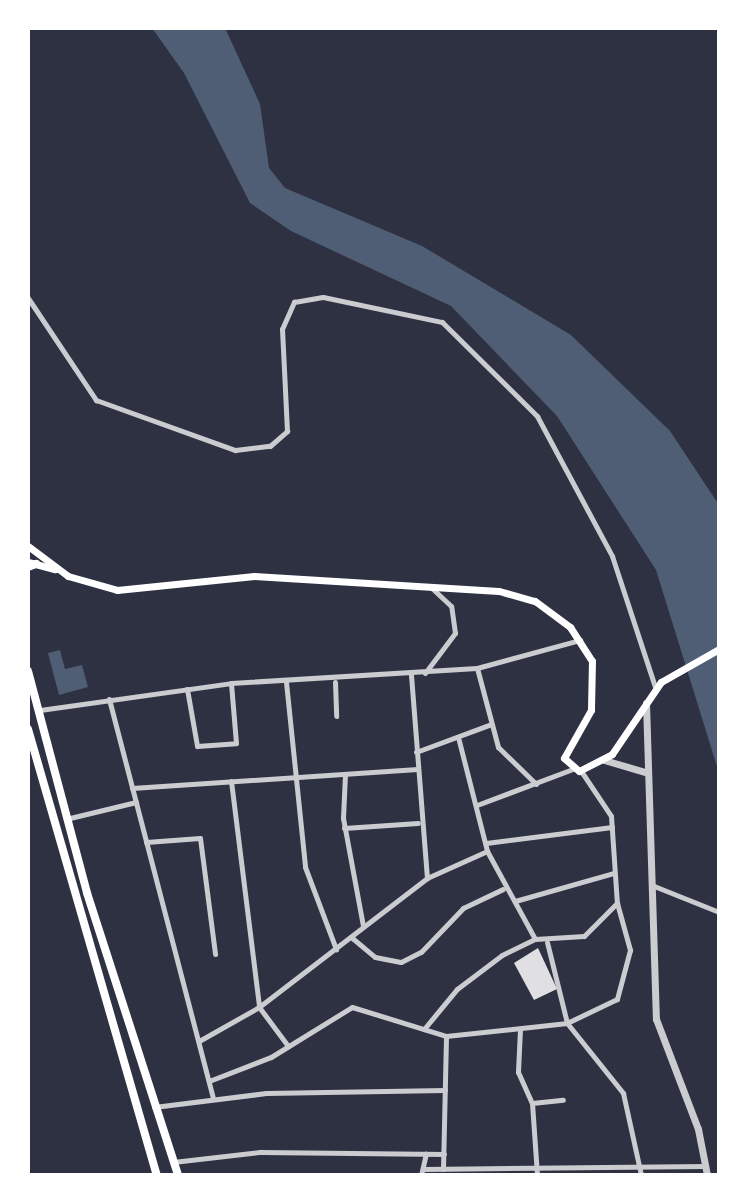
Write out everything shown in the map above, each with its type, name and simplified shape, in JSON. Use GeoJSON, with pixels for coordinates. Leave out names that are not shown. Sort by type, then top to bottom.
{"type":"FeatureCollection","features":[{"type":"Feature","properties":{"kind":"main road"},"geometry":{"type":"LineString","coordinates":[[28,546],[57,569]]}},
{"type":"Feature","properties":{"kind":"main road"},"geometry":{"type":"LineString","coordinates":[[31,564],[57,569],[117,590],[254,576],[430,587],[526,597],[555,613],[581,640],[594,692],[564,756],[577,770],[604,760],[655,687],[672,674],[719,649]]}},
{"type":"Feature","properties":{"kind":"main road"},"geometry":{"type":"LineString","coordinates":[[28,671],[153,1107],[178,1175]]}},
{"type":"Feature","properties":{"kind":"main road"},"geometry":{"type":"LineString","coordinates":[[28,729],[157,1175]]}},
{"type":"Feature","properties":{"kind":"street"},"geometry":{"type":"LineString","coordinates":[[28,298],[96,400],[235,450],[270,446],[287,431],[282,329],[294,302],[323,297],[442,322],[537,416],[612,556],[655,687]]}},
{"type":"Feature","properties":{"kind":"street"},"geometry":{"type":"LineString","coordinates":[[425,674],[448,650],[456,624],[451,606],[430,587]]}},
{"type":"Feature","properties":{"kind":"street"},"geometry":{"type":"LineString","coordinates":[[40,710],[231,683],[335,682],[477,668],[581,640]]}},
{"type":"Feature","properties":{"kind":"street"},"geometry":{"type":"LineString","coordinates":[[477,668],[489,725],[504,757],[536,784]]}},
{"type":"Feature","properties":{"kind":"street"},"geometry":{"type":"LineString","coordinates":[[411,675],[418,823],[427,878]]}},
{"type":"Feature","properties":{"kind":"street"},"geometry":{"type":"LineString","coordinates":[[286,682],[305,867],[336,949]]}},
{"type":"Feature","properties":{"kind":"street"},"geometry":{"type":"LineString","coordinates":[[335,682],[336,716]]}},
{"type":"Feature","properties":{"kind":"street"},"geometry":{"type":"LineString","coordinates":[[187,689],[197,746],[236,743],[231,683]]}},
{"type":"Feature","properties":{"kind":"street"},"geometry":{"type":"LineString","coordinates":[[109,699],[213,1097]]}},
{"type":"Feature","properties":{"kind":"street"},"geometry":{"type":"LineString","coordinates":[[426,1154],[422,1172],[443,1169],[537,1172],[641,1164],[706,1170],[658,1031],[654,886],[645,772],[646,701]]}},
{"type":"Feature","properties":{"kind":"street"},"geometry":{"type":"LineString","coordinates":[[416,752],[489,725]]}},
{"type":"Feature","properties":{"kind":"street"},"geometry":{"type":"LineString","coordinates":[[458,737],[487,851],[503,889],[515,901],[535,939]]}},
{"type":"Feature","properties":{"kind":"street"},"geometry":{"type":"LineString","coordinates":[[604,760],[645,772]]}},
{"type":"Feature","properties":{"kind":"street"},"geometry":{"type":"LineString","coordinates":[[132,788],[417,769]]}},
{"type":"Feature","properties":{"kind":"street"},"geometry":{"type":"LineString","coordinates":[[209,1081],[288,1046],[352,1007],[446,1036],[567,1023],[622,991],[630,950],[617,903],[612,827],[577,770],[477,805]]}},
{"type":"Feature","properties":{"kind":"street"},"geometry":{"type":"LineString","coordinates":[[345,774],[344,828],[363,926]]}},
{"type":"Feature","properties":{"kind":"street"},"geometry":{"type":"LineString","coordinates":[[231,781],[259,1007],[288,1046]]}},
{"type":"Feature","properties":{"kind":"street"},"geometry":{"type":"LineString","coordinates":[[70,818],[136,802]]}},
{"type":"Feature","properties":{"kind":"street"},"geometry":{"type":"LineString","coordinates":[[344,828],[418,823]]}},
{"type":"Feature","properties":{"kind":"street"},"geometry":{"type":"LineString","coordinates":[[486,843],[612,827]]}},
{"type":"Feature","properties":{"kind":"street"},"geometry":{"type":"LineString","coordinates":[[146,842],[200,838],[215,954]]}},
{"type":"Feature","properties":{"kind":"street"},"geometry":{"type":"LineString","coordinates":[[199,1041],[259,1007],[427,878],[487,851]]}},
{"type":"Feature","properties":{"kind":"street"},"geometry":{"type":"LineString","coordinates":[[515,901],[615,873]]}},
{"type":"Feature","properties":{"kind":"street"},"geometry":{"type":"LineString","coordinates":[[654,886],[719,912]]}},
{"type":"Feature","properties":{"kind":"street"},"geometry":{"type":"LineString","coordinates":[[351,937],[375,957],[401,962],[421,952],[463,908],[503,889]]}},
{"type":"Feature","properties":{"kind":"street"},"geometry":{"type":"LineString","coordinates":[[424,1029],[457,989],[535,939],[547,942],[593,931],[617,903]]}},
{"type":"Feature","properties":{"kind":"street"},"geometry":{"type":"LineString","coordinates":[[547,942],[567,1023],[623,1093],[641,1175]]}},
{"type":"Feature","properties":{"kind":"street"},"geometry":{"type":"LineString","coordinates":[[520,1029],[518,1072],[532,1103],[537,1172]]}},
{"type":"Feature","properties":{"kind":"street"},"geometry":{"type":"LineString","coordinates":[[443,1169],[446,1036]]}},
{"type":"Feature","properties":{"kind":"street"},"geometry":{"type":"LineString","coordinates":[[153,1107],[213,1097],[445,1090]]}},
{"type":"Feature","properties":{"kind":"street"},"geometry":{"type":"LineString","coordinates":[[532,1103],[563,1100]]}},
{"type":"Feature","properties":{"kind":"street"},"geometry":{"type":"LineString","coordinates":[[173,1162],[260,1152],[444,1154]]}},
{"type":"Feature","properties":{"kind":"water"},"geometry":{"type":"Polygon","coordinates":[[[152,28],[225,28],[260,104],[269,168],[285,188],[422,246],[571,335],[670,431],[719,505],[719,773],[656,570],[557,416],[451,306],[291,231],[250,203],[184,73],[152,28]]]}},
{"type":"Feature","properties":{"kind":"water"},"geometry":{"type":"Polygon","coordinates":[[[60,650],[65,669],[82,665],[88,687],[59,695],[48,653],[60,650]]]}},
{"type":"Feature","properties":{"kind":"building"},"geometry":{"type":"Polygon","coordinates":[[[538,948],[557,989],[534,1000],[514,963],[538,948]]]}}]}
